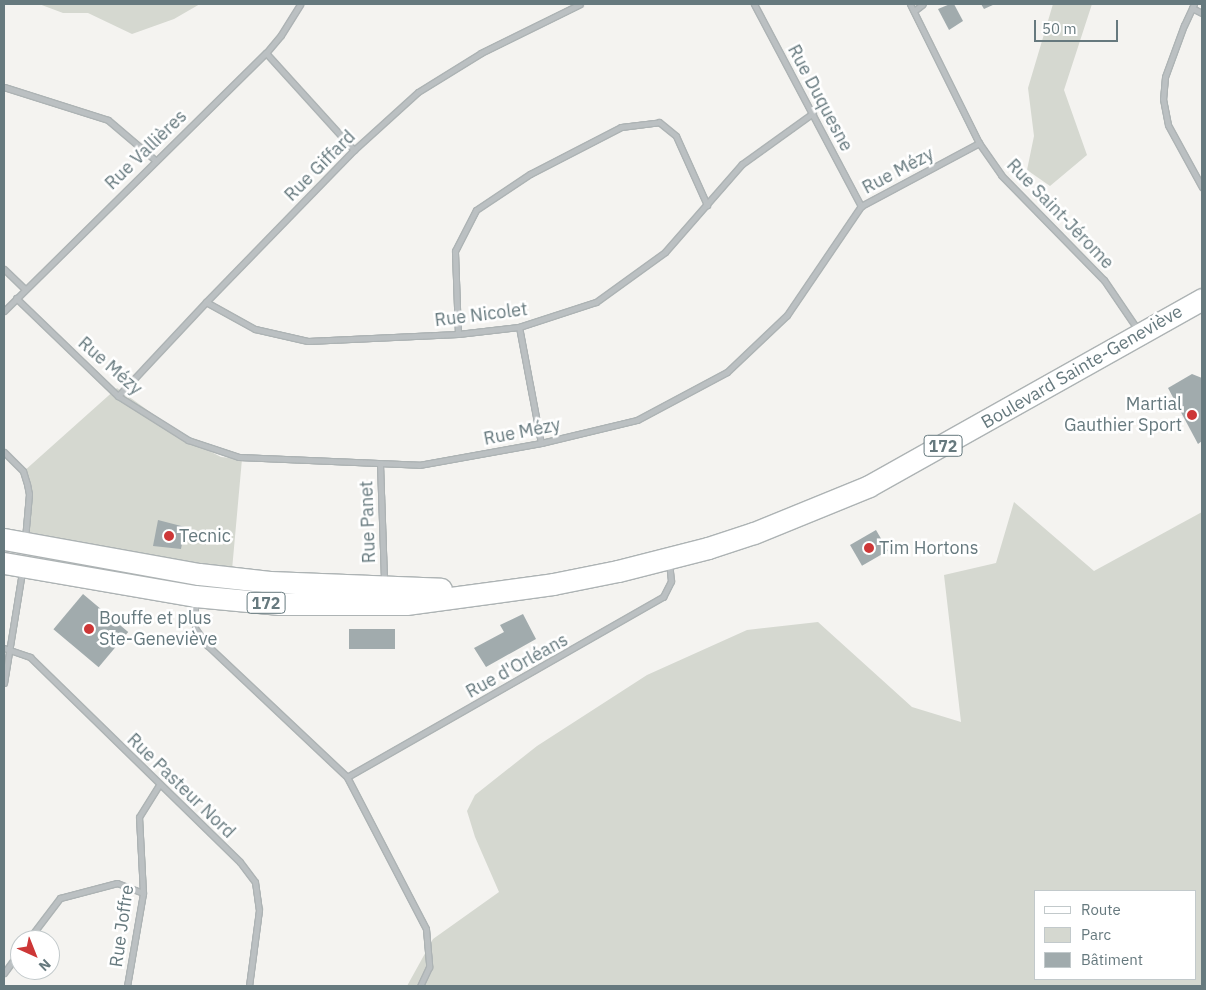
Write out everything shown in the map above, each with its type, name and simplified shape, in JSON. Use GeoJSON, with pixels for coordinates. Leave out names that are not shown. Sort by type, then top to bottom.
{"type":"FeatureCollection","features":[{"type":"Feature","properties":{"kind":"main road","name":"Boulevard Sainte-Geneviève"},"geometry":{"type":"LineString","coordinates":[[4,539],[20,556],[197,585],[270,582],[381,588],[511,590],[610,573],[668,559],[754,533],[869,486],[1202,299]]}},
{"type":"Feature","properties":{"kind":"street","name":"Rue Vallières"},"geometry":{"type":"LineString","coordinates":[[4,311],[155,160],[266,53],[281,35],[300,4]]}},
{"type":"Feature","properties":{"kind":"street","name":"Rue Giffard"},"geometry":{"type":"LineString","coordinates":[[118,396],[206,302],[354,150],[418,92],[481,53],[580,4]]}},
{"type":"Feature","properties":{"kind":"street","name":"Rue Duquesne"},"geometry":{"type":"LineString","coordinates":[[754,4],[862,206]]}},
{"type":"Feature","properties":{"kind":"street","name":"Rue Saint-Jérome"},"geometry":{"type":"LineString","coordinates":[[910,4],[979,143],[1001,175],[1104,280],[1141,334]]}},
{"type":"Feature","properties":{"kind":"street"},"geometry":{"type":"LineString","coordinates":[[914,11],[923,4]]}},
{"type":"Feature","properties":{"kind":"street"},"geometry":{"type":"LineString","coordinates":[[1202,12],[1193,6],[1184,24],[1165,77],[1164,99],[1168,125],[1202,187]]}},
{"type":"Feature","properties":{"kind":"street"},"geometry":{"type":"LineString","coordinates":[[266,53],[354,150]]}},
{"type":"Feature","properties":{"kind":"street"},"geometry":{"type":"LineString","coordinates":[[4,88],[108,120],[155,160]]}},
{"type":"Feature","properties":{"kind":"street","name":"Rue Nicolet"},"geometry":{"type":"LineString","coordinates":[[206,302],[254,329],[308,341],[458,334],[519,327],[596,302],[665,252],[742,164],[813,113]]}},
{"type":"Feature","properties":{"kind":"street"},"geometry":{"type":"LineString","coordinates":[[458,334],[455,251],[476,210],[530,174],[621,127],[659,122],[676,136],[707,205]]}},
{"type":"Feature","properties":{"kind":"street","name":"Rue Mézy"},"geometry":{"type":"LineString","coordinates":[[16,298],[118,396],[188,440],[239,457],[419,465],[541,443],[637,420],[727,372],[787,315],[862,206],[979,143]]}},
{"type":"Feature","properties":{"kind":"street"},"geometry":{"type":"LineString","coordinates":[[4,269],[25,289]]}},
{"type":"Feature","properties":{"kind":"street"},"geometry":{"type":"LineString","coordinates":[[519,327],[541,443]]}},
{"type":"Feature","properties":{"kind":"street"},"geometry":{"type":"LineString","coordinates":[[4,452],[23,471],[29,494],[6,650],[4,683]]}},
{"type":"Feature","properties":{"kind":"street","name":"Rue Panet"},"geometry":{"type":"LineString","coordinates":[[380,464],[384,578]]}},
{"type":"Feature","properties":{"kind":"street","name":"Rue d'Orléans"},"geometry":{"type":"LineString","coordinates":[[347,777],[663,597],[671,581],[668,559]]}},
{"type":"Feature","properties":{"kind":"street"},"geometry":{"type":"LineString","coordinates":[[197,585],[195,628],[207,645],[347,777],[426,929],[429,967],[420,986]]}},
{"type":"Feature","properties":{"kind":"street","name":"Rue Pasteur Nord"},"geometry":{"type":"LineString","coordinates":[[6,650],[30,657],[240,862],[255,882],[259,910],[248,986]]}},
{"type":"Feature","properties":{"kind":"street","name":"Rue Joffre"},"geometry":{"type":"LineString","coordinates":[[127,986],[143,893],[139,817],[159,785]]}},
{"type":"Feature","properties":{"kind":"street"},"geometry":{"type":"LineString","coordinates":[[36,930],[60,898],[117,884],[143,893]]}},
{"type":"Feature","properties":{"kind":"green space"},"geometry":{"type":"Polygon","coordinates":[[[39,4],[200,4],[174,19],[132,34],[88,13],[63,13],[39,4]]]}},
{"type":"Feature","properties":{"kind":"green space"},"geometry":{"type":"Polygon","coordinates":[[[1053,4],[1092,4],[1064,90],[1087,155],[1050,186],[1027,170],[1034,136],[1028,88],[1053,4]]]}},
{"type":"Feature","properties":{"kind":"green space"},"geometry":{"type":"Polygon","coordinates":[[[117,388],[190,441],[221,457],[242,459],[232,570],[27,537],[30,492],[23,472],[117,388]]]}},
{"type":"Feature","properties":{"kind":"green space"},"geometry":{"type":"Polygon","coordinates":[[[1014,502],[1094,571],[1202,512],[1202,986],[407,986],[433,939],[499,892],[475,837],[467,811],[475,795],[537,746],[647,675],[747,630],[818,622],[912,707],[961,722],[944,575],[996,563],[1014,502]]]}},
{"type":"Feature","properties":{"kind":"building"},"geometry":{"type":"Polygon","coordinates":[[[954,4],[963,21],[949,30],[938,9],[954,4]]]}},
{"type":"Feature","properties":{"kind":"building"},"geometry":{"type":"Polygon","coordinates":[[[981,4],[995,4],[984,9],[981,4]]]}},
{"type":"Feature","properties":{"kind":"building","name":"Martial Gauthier Sport"},"geometry":{"type":"Polygon","coordinates":[[[1192,374],[1202,378],[1202,441],[1198,444],[1168,388],[1192,374]]]}},
{"type":"Feature","properties":{"kind":"building","name":"Tecnic"},"geometry":{"type":"Polygon","coordinates":[[[158,520],[185,527],[181,549],[153,546],[158,520]]]}},
{"type":"Feature","properties":{"kind":"building","name":"Tim Hortons"},"geometry":{"type":"Polygon","coordinates":[[[876,530],[888,551],[862,566],[850,545],[876,530]]]}},
{"type":"Feature","properties":{"kind":"building","name":"Bouffe et plus Ste-Geneviève"},"geometry":{"type":"Polygon","coordinates":[[[83,594],[128,632],[99,667],[53,629],[83,594]]]}},
{"type":"Feature","properties":{"kind":"building"},"geometry":{"type":"Polygon","coordinates":[[[523,614],[536,639],[486,667],[474,648],[504,632],[500,625],[523,614]]]}},
{"type":"Feature","properties":{"kind":"building"},"geometry":{"type":"Polygon","coordinates":[[[349,629],[395,629],[395,649],[349,649],[349,629]]]}},
{"type":"Feature","properties":{"kind":"place","name":"Martial Gauthier Sport"},"geometry":{"type":"Point","coordinates":[1192,415]}},
{"type":"Feature","properties":{"kind":"place","name":"Tecnic"},"geometry":{"type":"Point","coordinates":[169,536]}},
{"type":"Feature","properties":{"kind":"place","name":"Tim Hortons"},"geometry":{"type":"Point","coordinates":[869,548]}},
{"type":"Feature","properties":{"kind":"place","name":"Bouffe et plus Ste-Geneviève"},"geometry":{"type":"Point","coordinates":[89,629]}}]}
